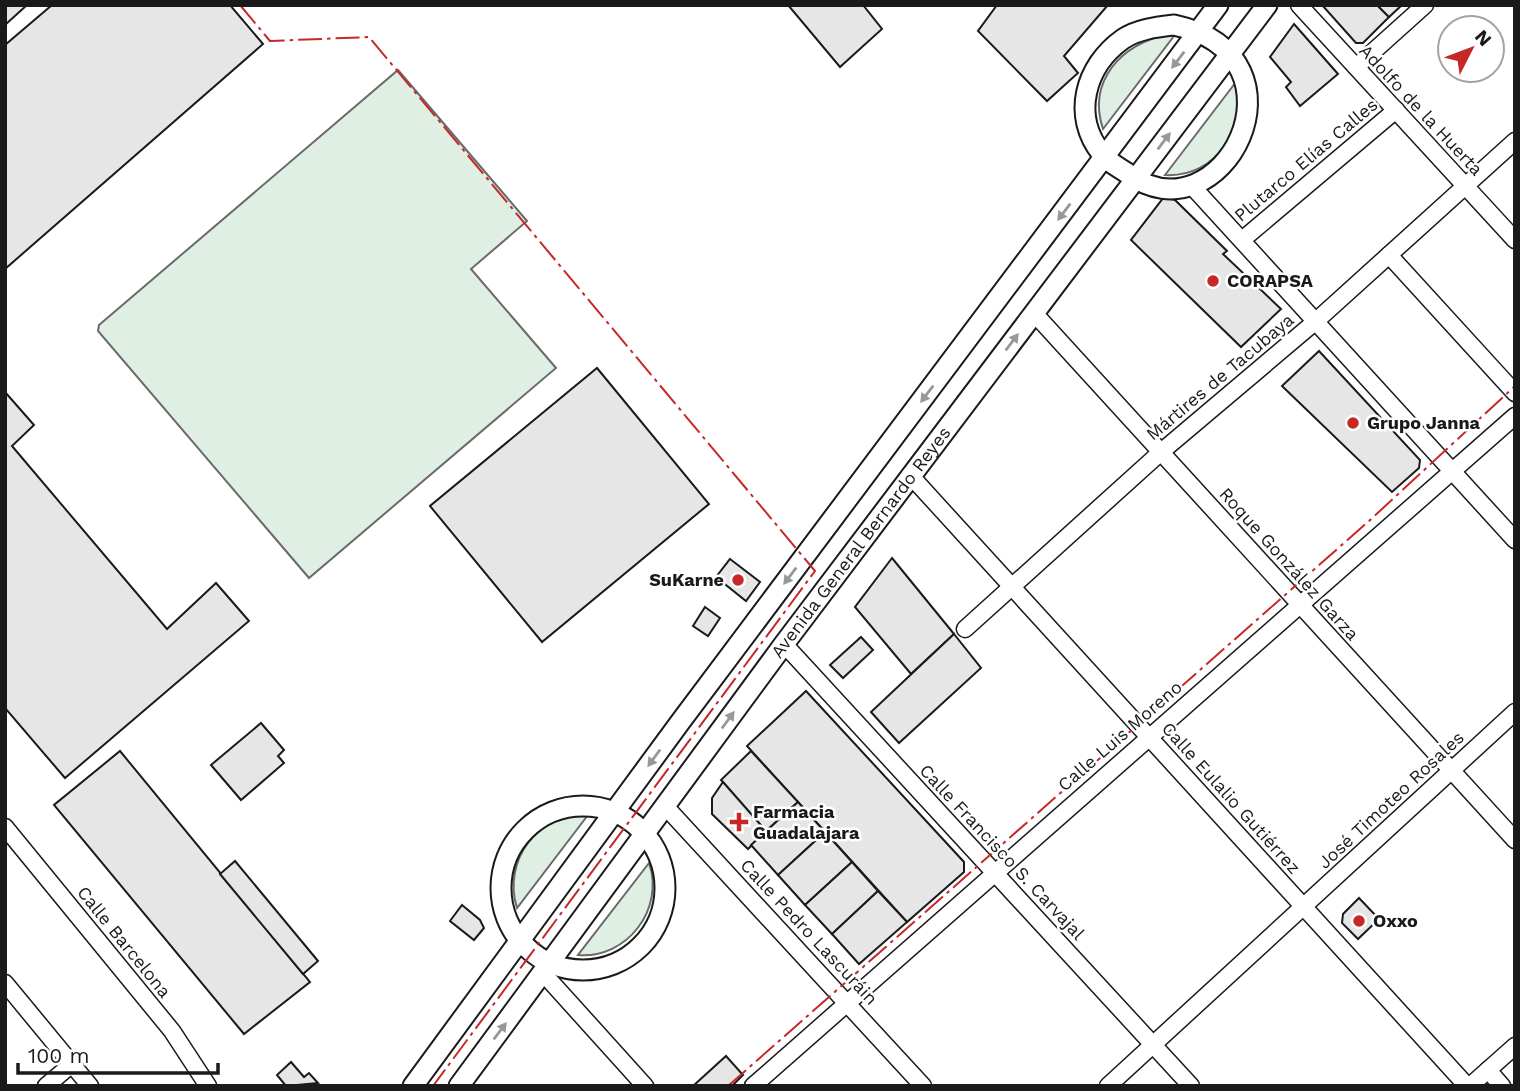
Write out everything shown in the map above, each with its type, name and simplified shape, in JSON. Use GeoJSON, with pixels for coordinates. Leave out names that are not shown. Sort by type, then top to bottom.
{"type":"FeatureCollection","features":[{"type":"Feature","properties":{"kind":"main road","name":"Avenida General Bernardo Reyes"},"geometry":{"type":"LineString","coordinates":[[413,1086],[519,939],[1218,5]]}},
{"type":"Feature","properties":{"kind":"main road","name":"Avenida General Bernardo Reyes"},"geometry":{"type":"LineString","coordinates":[[459,1086],[910,475],[1267,5]]}},
{"type":"Feature","properties":{"kind":"main road"},"geometry":{"type":"LineString","coordinates":[[1174,25],[1200,31],[1230,54],[1243,78],[1249,105],[1245,130],[1224,164],[1191,185],[1154,188],[1135,180],[1105,157],[1086,129],[1083,105],[1090,79],[1104,56],[1125,38],[1149,28],[1174,25]]}},
{"type":"Feature","properties":{"kind":"main road"},"geometry":{"type":"LineString","coordinates":[[584,806],[615,812],[645,834],[657,853],[665,890],[654,928],[643,944],[612,965],[580,970],[546,969],[519,939],[508,920],[501,893],[503,869],[517,839],[536,820],[564,808],[584,806]]}},
{"type":"Feature","properties":{"kind":"street","name":"Adolfo de la Huerta"},"geometry":{"type":"LineString","coordinates":[[1299,5],[1515,240]]}},
{"type":"Feature","properties":{"kind":"street"},"geometry":{"type":"LineString","coordinates":[[1356,67],[1425,5]]}},
{"type":"Feature","properties":{"kind":"street","name":"Plutarco Elías Calles"},"geometry":{"type":"LineString","coordinates":[[1242,240],[1395,110]]}},
{"type":"Feature","properties":{"kind":"street","name":"Mártires de Tacubaya"},"geometry":{"type":"LineString","coordinates":[[965,629],[1161,452],[1316,321],[1515,141]]}},
{"type":"Feature","properties":{"kind":"street"},"geometry":{"type":"LineString","coordinates":[[1191,185],[1515,540]]}},
{"type":"Feature","properties":{"kind":"street"},"geometry":{"type":"LineString","coordinates":[[1389,255],[1515,393]]}},
{"type":"Feature","properties":{"kind":"street","name":"Roque González Garza"},"geometry":{"type":"LineString","coordinates":[[1034,313],[1515,840]]}},
{"type":"Feature","properties":{"kind":"street","name":"Calle Luis Moreno"},"geometry":{"type":"LineString","coordinates":[[752,1086],[1515,416]]}},
{"type":"Feature","properties":{"kind":"street","name":"Calle Eulalio Gutiérrez"},"geometry":{"type":"LineString","coordinates":[[910,475],[1469,1086]]}},
{"type":"Feature","properties":{"kind":"street","name":"Calle Francisco S. Carvajal"},"geometry":{"type":"LineString","coordinates":[[784,644],[1191,1086]]}},
{"type":"Feature","properties":{"kind":"street","name":"José Timoteo Rosales"},"geometry":{"type":"LineString","coordinates":[[1108,1086],[1515,712]]}},
{"type":"Feature","properties":{"kind":"street","name":"Calle Pedro Lascuráin"},"geometry":{"type":"LineString","coordinates":[[665,806],[848,1001],[923,1086]]}},
{"type":"Feature","properties":{"kind":"street","name":"Calle Barcelona"},"geometry":{"type":"LineString","coordinates":[[5,827],[173,1031],[208,1086]]}},
{"type":"Feature","properties":{"kind":"street"},"geometry":{"type":"LineString","coordinates":[[546,969],[645,1086]]}},
{"type":"Feature","properties":{"kind":"street"},"geometry":{"type":"LineString","coordinates":[[5,983],[90,1086]]}},
{"type":"Feature","properties":{"kind":"street"},"geometry":{"type":"LineString","coordinates":[[1469,1086],[1515,1045]]}},
{"type":"Feature","properties":{"kind":"street"},"geometry":{"type":"LineString","coordinates":[[46,1086],[72,1064]]}},
{"type":"Feature","properties":{"kind":"street"},"geometry":{"type":"LineString","coordinates":[[1488,1070],[1502,1086]]}},
{"type":"Feature","properties":{"kind":"green space"},"geometry":{"type":"Polygon","coordinates":[[[1167,35],[1174,36],[1103,129],[1099,112],[1100,95],[1104,80],[1112,67],[1136,46],[1167,35]]]}},
{"type":"Feature","properties":{"kind":"green space"},"geometry":{"type":"Polygon","coordinates":[[[398,70],[527,221],[471,269],[556,368],[309,578],[98,331],[99,325],[398,70]]]}},
{"type":"Feature","properties":{"kind":"green space"},"geometry":{"type":"Polygon","coordinates":[[[1236,82],[1236,116],[1224,147],[1213,159],[1199,168],[1183,174],[1165,175],[1236,82]]]}},
{"type":"Feature","properties":{"kind":"green space"},"geometry":{"type":"Polygon","coordinates":[[[588,815],[517,908],[515,873],[528,843],[554,822],[570,816],[588,815]]]}},
{"type":"Feature","properties":{"kind":"green space"},"geometry":{"type":"Polygon","coordinates":[[[649,863],[653,880],[652,897],[638,928],[612,949],[596,954],[578,955],[649,863]]]}},
{"type":"Feature","properties":{"kind":"building"},"geometry":{"type":"Polygon","coordinates":[[[5,5],[27,5],[5,25],[5,5]]]}},
{"type":"Feature","properties":{"kind":"building"},"geometry":{"type":"Polygon","coordinates":[[[52,5],[230,5],[263,44],[5,269],[5,45],[52,5]]]}},
{"type":"Feature","properties":{"kind":"building"},"geometry":{"type":"Polygon","coordinates":[[[788,5],[863,5],[882,29],[840,67],[788,5]]]}},
{"type":"Feature","properties":{"kind":"building"},"geometry":{"type":"Polygon","coordinates":[[[997,5],[1108,5],[1064,56],[1078,73],[1047,101],[978,31],[997,5]]]}},
{"type":"Feature","properties":{"kind":"building"},"geometry":{"type":"Polygon","coordinates":[[[1322,5],[1377,5],[1389,17],[1363,43],[1356,43],[1322,5]]]}},
{"type":"Feature","properties":{"kind":"building"},"geometry":{"type":"Polygon","coordinates":[[[1377,5],[1402,5],[1389,17],[1377,5]]]}},
{"type":"Feature","properties":{"kind":"building"},"geometry":{"type":"Polygon","coordinates":[[[1294,24],[1338,74],[1300,106],[1286,87],[1291,82],[1270,57],[1294,24]]]}},
{"type":"Feature","properties":{"kind":"building","name":"CORAPSA"},"geometry":{"type":"Polygon","coordinates":[[[1164,197],[1175,200],[1227,251],[1223,254],[1281,309],[1241,347],[1131,240],[1164,197]]]}},
{"type":"Feature","properties":{"kind":"building","name":"Grupo Janna"},"geometry":{"type":"Polygon","coordinates":[[[1319,351],[1420,460],[1419,468],[1392,492],[1282,386],[1319,351]]]}},
{"type":"Feature","properties":{"kind":"building"},"geometry":{"type":"Polygon","coordinates":[[[597,368],[709,504],[542,642],[430,506],[597,368]]]}},
{"type":"Feature","properties":{"kind":"building"},"geometry":{"type":"Polygon","coordinates":[[[5,392],[34,425],[12,446],[167,629],[216,583],[249,621],[65,778],[5,708],[5,392]]]}},
{"type":"Feature","properties":{"kind":"building"},"geometry":{"type":"Polygon","coordinates":[[[892,558],[954,634],[911,674],[855,607],[892,558]]]}},
{"type":"Feature","properties":{"kind":"building","name":"SuKarne"},"geometry":{"type":"Polygon","coordinates":[[[730,559],[760,582],[746,601],[716,577],[730,559]]]}},
{"type":"Feature","properties":{"kind":"building"},"geometry":{"type":"Polygon","coordinates":[[[705,607],[720,618],[708,636],[693,626],[705,607]]]}},
{"type":"Feature","properties":{"kind":"building"},"geometry":{"type":"Polygon","coordinates":[[[954,634],[981,668],[899,743],[871,712],[954,634]]]}},
{"type":"Feature","properties":{"kind":"building"},"geometry":{"type":"Polygon","coordinates":[[[861,637],[873,650],[843,678],[830,665],[861,637]]]}},
{"type":"Feature","properties":{"kind":"building"},"geometry":{"type":"Polygon","coordinates":[[[806,691],[964,862],[964,872],[907,922],[747,746],[806,691]]]}},
{"type":"Feature","properties":{"kind":"building"},"geometry":{"type":"Polygon","coordinates":[[[261,723],[284,750],[278,756],[284,763],[241,800],[211,765],[261,723]]]}},
{"type":"Feature","properties":{"kind":"building"},"geometry":{"type":"Polygon","coordinates":[[[120,751],[310,982],[244,1034],[54,805],[120,751]]]}},
{"type":"Feature","properties":{"kind":"building"},"geometry":{"type":"Polygon","coordinates":[[[751,751],[798,802],[766,831],[721,780],[751,751]]]}},
{"type":"Feature","properties":{"kind":"building","name":"Farmacia Guadalajara"},"geometry":{"type":"Polygon","coordinates":[[[723,782],[766,831],[748,849],[712,814],[712,798],[723,782]]]}},
{"type":"Feature","properties":{"kind":"building"},"geometry":{"type":"Polygon","coordinates":[[[798,802],[825,832],[778,875],[751,845],[798,802]]]}},
{"type":"Feature","properties":{"kind":"building"},"geometry":{"type":"Polygon","coordinates":[[[825,832],[852,862],[805,905],[778,875],[825,832]]]}},
{"type":"Feature","properties":{"kind":"building"},"geometry":{"type":"Polygon","coordinates":[[[235,861],[318,961],[303,974],[220,874],[235,861]]]}},
{"type":"Feature","properties":{"kind":"building"},"geometry":{"type":"Polygon","coordinates":[[[852,862],[878,891],[832,934],[805,905],[852,862]]]}},
{"type":"Feature","properties":{"kind":"building"},"geometry":{"type":"Polygon","coordinates":[[[878,891],[907,922],[859,964],[832,934],[878,891]]]}},
{"type":"Feature","properties":{"kind":"building","name":"Oxxo"},"geometry":{"type":"Polygon","coordinates":[[[1359,898],[1379,919],[1358,939],[1342,923],[1343,914],[1359,898]]]}},
{"type":"Feature","properties":{"kind":"building"},"geometry":{"type":"Polygon","coordinates":[[[462,905],[480,920],[484,928],[474,940],[450,921],[462,905]]]}},
{"type":"Feature","properties":{"kind":"building"},"geometry":{"type":"Polygon","coordinates":[[[726,1056],[743,1075],[732,1086],[693,1086],[726,1056]]]}},
{"type":"Feature","properties":{"kind":"building"},"geometry":{"type":"Polygon","coordinates":[[[291,1062],[304,1077],[309,1073],[318,1083],[286,1086],[277,1075],[291,1062]]]}},
{"type":"Feature","properties":{"kind":"power"},"geometry":{"type":"LineString","coordinates":[[240,5],[270,41],[369,37],[815,571],[433,1086]]}},
{"type":"Feature","properties":{"kind":"power"},"geometry":{"type":"LineString","coordinates":[[728,1086],[1369,521],[1515,386]]}},
{"type":"Feature","properties":{"kind":"place","name":"CORAPSA"},"geometry":{"type":"Point","coordinates":[1213,281]}},
{"type":"Feature","properties":{"kind":"place","name":"Grupo Janna"},"geometry":{"type":"Point","coordinates":[1353,423]}},
{"type":"Feature","properties":{"kind":"place","name":"SuKarne"},"geometry":{"type":"Point","coordinates":[738,580]}},
{"type":"Feature","properties":{"kind":"place","name":"Farmacia Guadalajara"},"geometry":{"type":"Point","coordinates":[739,822]}},
{"type":"Feature","properties":{"kind":"place","name":"Oxxo"},"geometry":{"type":"Point","coordinates":[1359,921]}}]}
